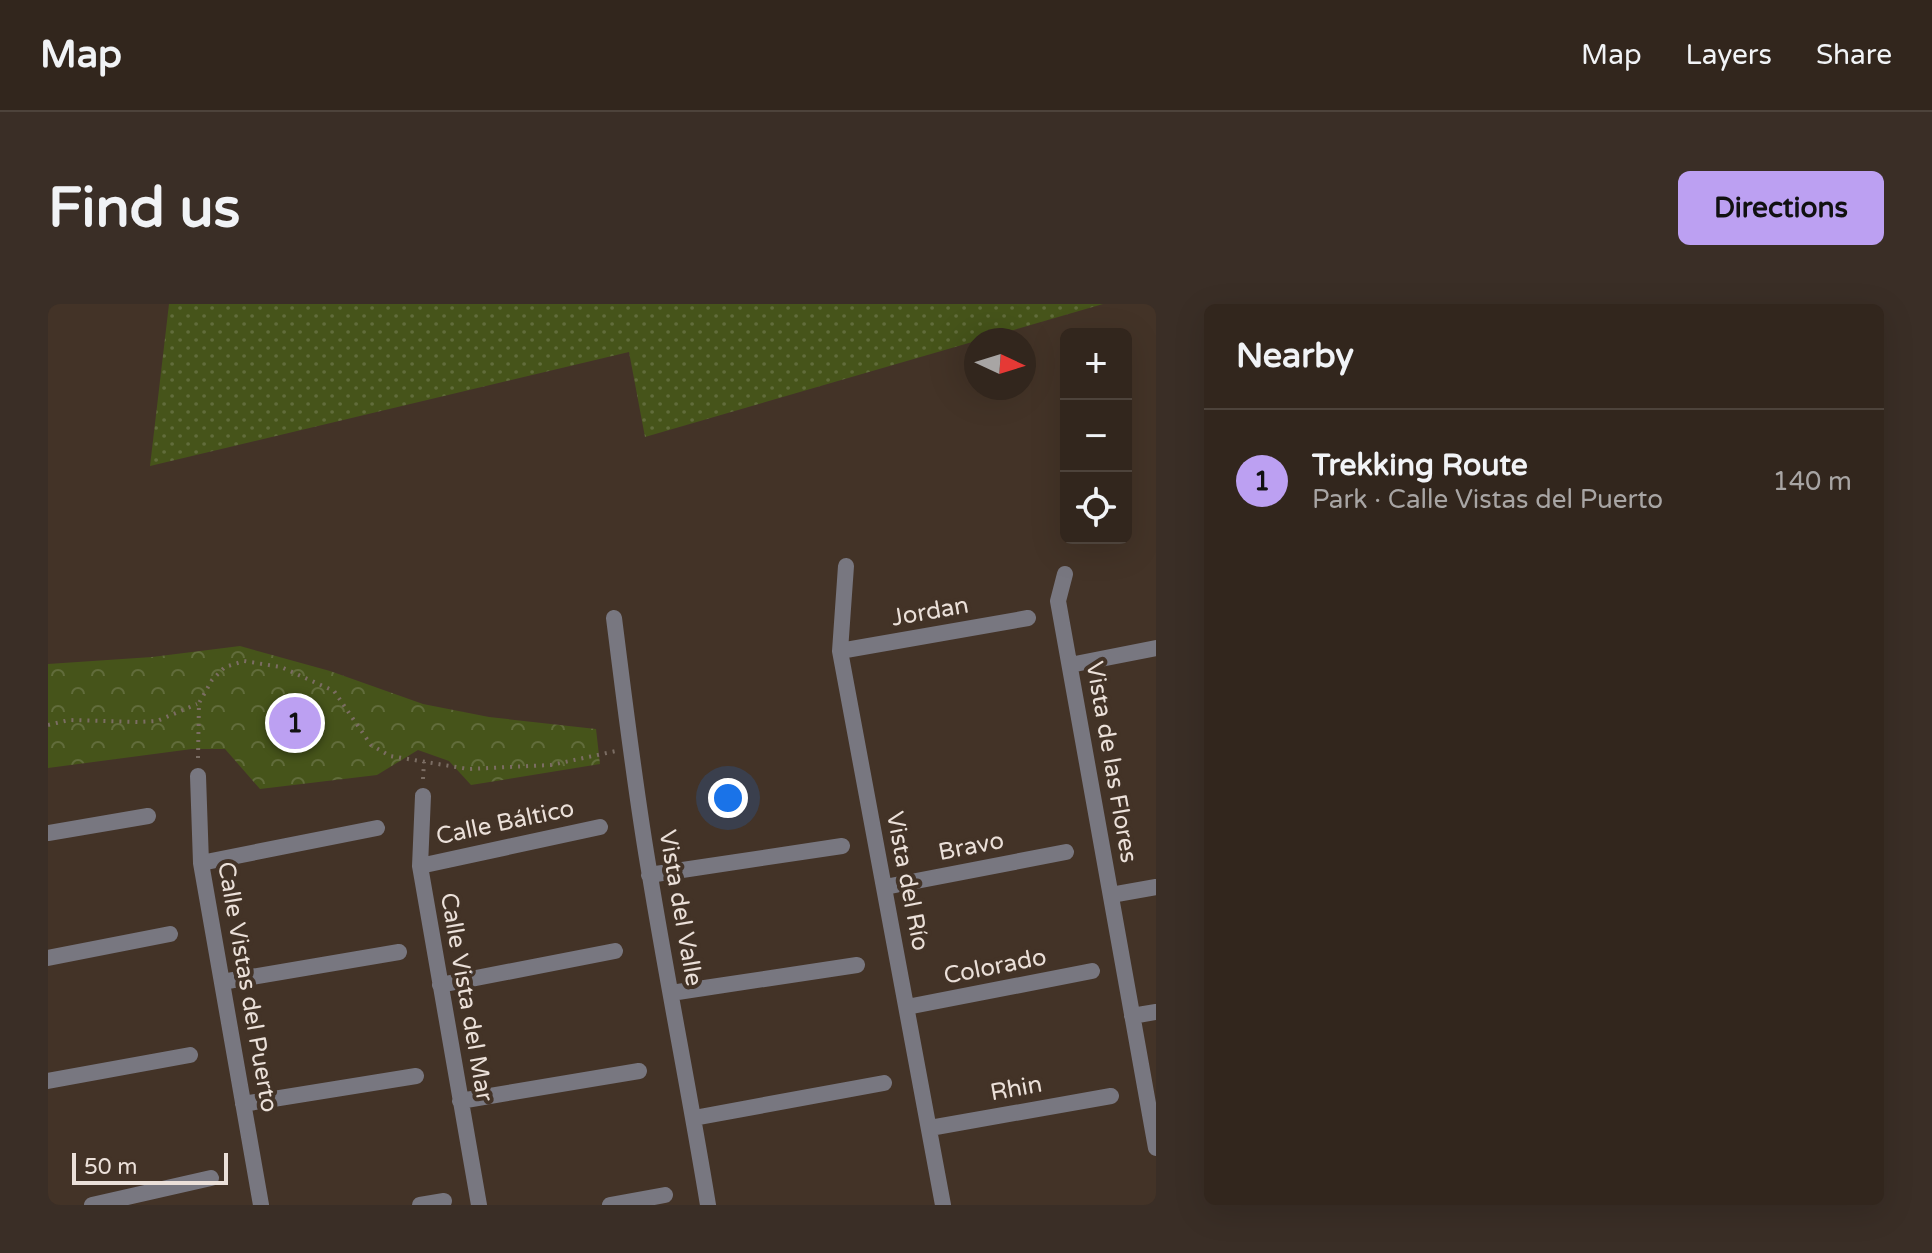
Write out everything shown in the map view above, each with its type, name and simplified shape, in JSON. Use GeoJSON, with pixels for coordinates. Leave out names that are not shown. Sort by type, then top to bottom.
{"type":"FeatureCollection","features":[{"type":"Feature","properties":{"kind":"street","name":"Vista del Río"},"geometry":{"type":"LineString","coordinates":[[846,566],[840,651],[943,1205]]}},
{"type":"Feature","properties":{"kind":"street","name":"Vista de las Flores"},"geometry":{"type":"LineString","coordinates":[[1065,574],[1058,601],[1155,1142]]}},
{"type":"Feature","properties":{"kind":"street","name":"Vista del Valle"},"geometry":{"type":"LineString","coordinates":[[614,618],[649,875],[708,1205]]}},
{"type":"Feature","properties":{"kind":"street","name":"Jordan"},"geometry":{"type":"LineString","coordinates":[[840,651],[1028,618]]}},
{"type":"Feature","properties":{"kind":"street"},"geometry":{"type":"LineString","coordinates":[[1070,665],[1156,648]]}},
{"type":"Feature","properties":{"kind":"street","name":"Calle Vistas del Puerto"},"geometry":{"type":"LineString","coordinates":[[198,776],[201,863],[261,1205]]}},
{"type":"Feature","properties":{"kind":"street","name":"Calle Vista del Mar"},"geometry":{"type":"LineString","coordinates":[[423,796],[420,866],[479,1205]]}},
{"type":"Feature","properties":{"kind":"street"},"geometry":{"type":"LineString","coordinates":[[48,833],[148,816]]}},
{"type":"Feature","properties":{"kind":"street","name":"Calle Báltico"},"geometry":{"type":"LineString","coordinates":[[420,866],[600,827]]}},
{"type":"Feature","properties":{"kind":"street"},"geometry":{"type":"LineString","coordinates":[[201,863],[377,828]]}},
{"type":"Feature","properties":{"kind":"street"},"geometry":{"type":"LineString","coordinates":[[649,875],[842,846]]}},
{"type":"Feature","properties":{"kind":"street","name":"Bravo"},"geometry":{"type":"LineString","coordinates":[[885,887],[1066,852]]}},
{"type":"Feature","properties":{"kind":"street"},"geometry":{"type":"LineString","coordinates":[[1111,895],[1156,887]]}},
{"type":"Feature","properties":{"kind":"street"},"geometry":{"type":"LineString","coordinates":[[48,958],[170,934]]}},
{"type":"Feature","properties":{"kind":"street"},"geometry":{"type":"LineString","coordinates":[[440,985],[615,951]]}},
{"type":"Feature","properties":{"kind":"street"},"geometry":{"type":"LineString","coordinates":[[222,982],[399,952]]}},
{"type":"Feature","properties":{"kind":"street"},"geometry":{"type":"LineString","coordinates":[[671,993],[857,965]]}},
{"type":"Feature","properties":{"kind":"street","name":"Colorado"},"geometry":{"type":"LineString","coordinates":[[907,1007],[1092,971]]}},
{"type":"Feature","properties":{"kind":"street"},"geometry":{"type":"LineString","coordinates":[[1132,1016],[1156,1012]]}},
{"type":"Feature","properties":{"kind":"street"},"geometry":{"type":"LineString","coordinates":[[48,1081],[190,1055]]}},
{"type":"Feature","properties":{"kind":"street"},"geometry":{"type":"LineString","coordinates":[[460,1101],[639,1071]]}},
{"type":"Feature","properties":{"kind":"street"},"geometry":{"type":"LineString","coordinates":[[243,1104],[416,1076]]}},
{"type":"Feature","properties":{"kind":"street"},"geometry":{"type":"LineString","coordinates":[[694,1118],[884,1083]]}},
{"type":"Feature","properties":{"kind":"street","name":"Rhin"},"geometry":{"type":"LineString","coordinates":[[930,1128],[1111,1096]]}},
{"type":"Feature","properties":{"kind":"street"},"geometry":{"type":"LineString","coordinates":[[92,1205],[211,1178]]}},
{"type":"Feature","properties":{"kind":"street"},"geometry":{"type":"LineString","coordinates":[[610,1205],[665,1195]]}},
{"type":"Feature","properties":{"kind":"street"},"geometry":{"type":"LineString","coordinates":[[420,1205],[444,1201]]}},
{"type":"Feature","properties":{"kind":"path"},"geometry":{"type":"LineString","coordinates":[[198,776],[199,703],[212,680],[225,667],[244,661],[281,667],[334,691],[371,745],[390,756],[468,769],[551,765],[630,748]]}},
{"type":"Feature","properties":{"kind":"path"},"geometry":{"type":"LineString","coordinates":[[48,725],[69,720],[157,721],[199,703]]}},
{"type":"Feature","properties":{"kind":"green space"},"geometry":{"type":"Polygon","coordinates":[[[169,304],[1103,304],[1020,328],[964,328],[964,344],[645,437],[629,352],[150,466],[169,304]]]}},
{"type":"Feature","properties":{"kind":"green space"},"geometry":{"type":"Polygon","coordinates":[[[240,646],[330,671],[423,704],[489,717],[596,729],[600,764],[471,785],[449,761],[418,750],[377,775],[260,789],[225,749],[192,749],[48,768],[48,664],[152,657],[240,646]]]}},
{"type":"Feature","properties":{"kind":"place","name":"Trekking Route"},"geometry":{"type":"Point","coordinates":[295,723]}}]}
